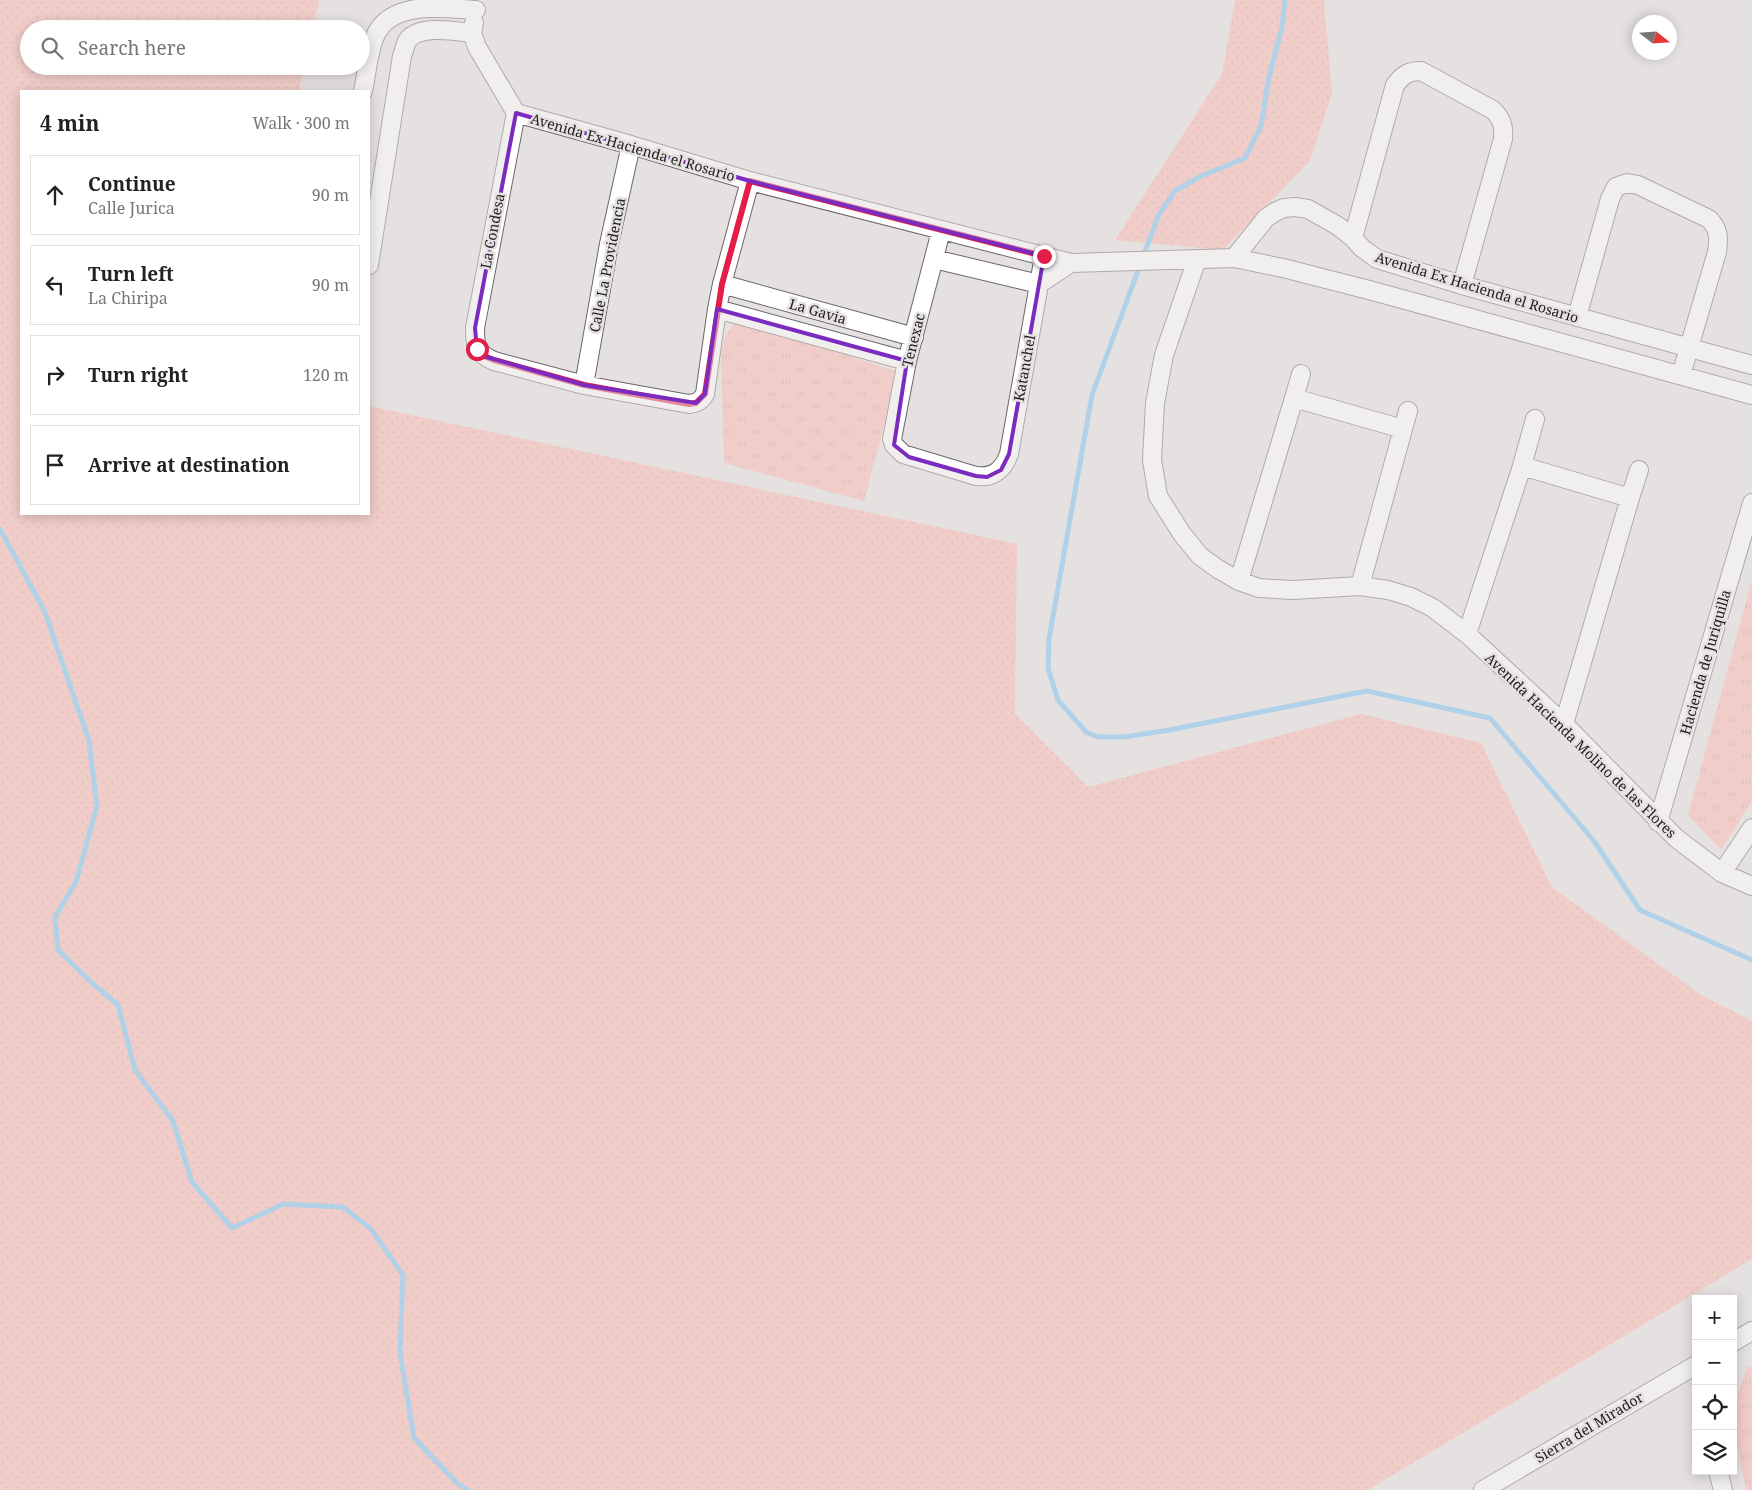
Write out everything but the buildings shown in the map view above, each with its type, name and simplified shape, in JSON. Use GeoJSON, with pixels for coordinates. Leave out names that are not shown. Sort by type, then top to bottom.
{"type":"FeatureCollection","features":[{"type":"Feature","properties":{"kind":"street"},"geometry":{"type":"LineString","coordinates":[[370,60],[376,33],[397,12],[416,7],[478,5],[472,33],[484,61],[516,113]]}},
{"type":"Feature","properties":{"kind":"street"},"geometry":{"type":"LineString","coordinates":[[416,7],[426,30]]}},
{"type":"Feature","properties":{"kind":"street"},"geometry":{"type":"LineString","coordinates":[[370,259],[402,56],[408,41],[414,34],[426,30],[472,33]]}},
{"type":"Feature","properties":{"kind":"street"},"geometry":{"type":"LineString","coordinates":[[1353,238],[1395,85],[1402,76],[1411,71],[1421,71],[1493,110],[1500,116],[1502,122],[1503,139],[1462,285]]}},
{"type":"Feature","properties":{"kind":"street"},"geometry":{"type":"LineString","coordinates":[[363,90],[367,75]]}},
{"type":"Feature","properties":{"kind":"street","name":"Avenida Ex Hacienda el Rosario"},"geometry":{"type":"LineString","coordinates":[[516,113],[750,181],[1071,263],[1234,258],[1283,268],[1360,288],[1752,395]]}},
{"type":"Feature","properties":{"kind":"street","name":"La Condesa"},"geometry":{"type":"LineString","coordinates":[[516,113],[477,310],[475,340],[477,349],[484,356],[494,360],[584,385]]}},
{"type":"Feature","properties":{"kind":"street","name":"Calle La Providencia"},"geometry":{"type":"LineString","coordinates":[[584,385],[609,244],[631,145]]}},
{"type":"Feature","properties":{"kind":"street"},"geometry":{"type":"LineString","coordinates":[[584,385],[689,404],[696,403],[705,394],[722,284],[750,181]]}},
{"type":"Feature","properties":{"kind":"street"},"geometry":{"type":"LineString","coordinates":[[1577,317],[1612,193],[1616,187],[1622,183],[1638,184],[1709,219],[1715,225],[1718,233],[1717,252],[1681,375]]}},
{"type":"Feature","properties":{"kind":"street","name":"Avenida Ex Hacienda el Rosario"},"geometry":{"type":"LineString","coordinates":[[1234,258],[1266,218],[1284,208],[1295,207],[1308,210],[1338,226],[1377,259],[1462,285],[1752,365]]}},
{"type":"Feature","properties":{"kind":"street","name":"Tenexac"},"geometry":{"type":"LineString","coordinates":[[897,450],[894,445],[893,432],[907,361],[941,231]]}},
{"type":"Feature","properties":{"kind":"street","name":"Katanchel"},"geometry":{"type":"LineString","coordinates":[[897,450],[909,457],[976,476],[994,475],[1006,463],[1044,256]]}},
{"type":"Feature","properties":{"kind":"street"},"geometry":{"type":"LineString","coordinates":[[934,259],[1040,284],[1071,263]]}},
{"type":"Feature","properties":{"kind":"street","name":"Avenida Hacienda Molino de las Flores"},"geometry":{"type":"LineString","coordinates":[[1197,259],[1170,334],[1159,380],[1152,436],[1153,469],[1158,496],[1182,534],[1200,556],[1218,570],[1239,581],[1259,588],[1276,590],[1360,586],[1388,590],[1411,597],[1433,608],[1467,634],[1564,724],[1658,822],[1692,852],[1722,873],[1752,886]]}},
{"type":"Feature","properties":{"kind":"street","name":"La Gavia"},"geometry":{"type":"LineString","coordinates":[[722,284],[914,337]]}},
{"type":"Feature","properties":{"kind":"street","name":"La Gavia"},"geometry":{"type":"LineString","coordinates":[[717,309],[907,361]]}},
{"type":"Feature","properties":{"kind":"street"},"geometry":{"type":"LineString","coordinates":[[1239,581],[1301,374]]}},
{"type":"Feature","properties":{"kind":"street"},"geometry":{"type":"LineString","coordinates":[[1294,398],[1403,429]]}},
{"type":"Feature","properties":{"kind":"street"},"geometry":{"type":"LineString","coordinates":[[1360,586],[1408,411]]}},
{"type":"Feature","properties":{"kind":"street"},"geometry":{"type":"LineString","coordinates":[[1467,634],[1536,419]]}},
{"type":"Feature","properties":{"kind":"street"},"geometry":{"type":"LineString","coordinates":[[1522,466],[1630,498]]}},
{"type":"Feature","properties":{"kind":"street"},"geometry":{"type":"LineString","coordinates":[[1564,724],[1639,470]]}},
{"type":"Feature","properties":{"kind":"street","name":"Hacienda de Juriquilla"},"geometry":{"type":"LineString","coordinates":[[1658,822],[1752,503]]}},
{"type":"Feature","properties":{"kind":"street"},"geometry":{"type":"LineString","coordinates":[[1722,873],[1752,828]]}},
{"type":"Feature","properties":{"kind":"street"},"geometry":{"type":"LineString","coordinates":[[1736,1340],[1752,1331]]}},
{"type":"Feature","properties":{"kind":"street","name":"Sierra del Mirador"},"geometry":{"type":"LineString","coordinates":[[1483,1490],[1692,1366]]}},
{"type":"Feature","properties":{"kind":"highlighted area"},"geometry":{"type":"Polygon","coordinates":[[[516,113],[750,181],[1044,256],[1009,454],[1001,470],[987,477],[976,476],[909,457],[894,445],[907,361],[717,309],[705,394],[696,403],[584,385],[483,356],[477,349],[475,328],[516,113]]]}},
{"type":"Feature","properties":{"kind":"green space"},"geometry":{"type":"Polygon","coordinates":[[[0,0],[319,0],[315,20],[20,20],[20,75],[302,75],[299,90],[20,90],[20,515],[370,515],[370,406],[1017,544],[1015,714],[1088,787],[1361,714],[1481,743],[1552,887],[1701,995],[1752,1021],[1752,1259],[1368,1490],[0,1490],[0,0]]]}},
{"type":"Feature","properties":{"kind":"green space"},"geometry":{"type":"Polygon","coordinates":[[[1235,0],[1324,0],[1332,93],[1310,161],[1223,250],[1115,240],[1222,74],[1235,0]]]}},
{"type":"Feature","properties":{"kind":"green space"},"geometry":{"type":"Polygon","coordinates":[[[736,322],[746,322],[898,372],[864,501],[724,463],[721,354],[726,337],[736,322]]]}},
{"type":"Feature","properties":{"kind":"green space"},"geometry":{"type":"Polygon","coordinates":[[[1752,580],[1752,801],[1721,850],[1688,815],[1752,580]]]}},
{"type":"Feature","properties":{"kind":"green space"},"geometry":{"type":"Polygon","coordinates":[[[1747,1367],[1752,1367],[1752,1490],[1746,1490],[1737,1445],[1737,1396],[1747,1367]]]}},
{"type":"Feature","properties":{"kind":"waterway"},"geometry":{"type":"LineString","coordinates":[[1285,0],[1282,27],[1269,77],[1261,126],[1245,158],[1201,176],[1175,191],[1159,214],[1092,395],[1049,639],[1048,668],[1058,700],[1086,732],[1098,737],[1124,737],[1169,730],[1367,691],[1490,718],[1594,841],[1640,910],[1752,960]]}},
{"type":"Feature","properties":{"kind":"waterway"},"geometry":{"type":"LineString","coordinates":[[0,529],[45,612],[89,741],[97,806],[76,882],[55,917],[58,950],[118,1005],[135,1070],[173,1121],[192,1182],[232,1228],[283,1204],[343,1207],[371,1229],[403,1275],[400,1353],[414,1438],[457,1483],[468,1490]]}},
{"type":"Feature","properties":{"kind":"route"},"geometry":{"type":"LineString","coordinates":[[477,349],[484,356],[494,360],[584,385],[689,404],[696,403],[705,394],[722,284],[750,181],[1044,256]]}}]}
